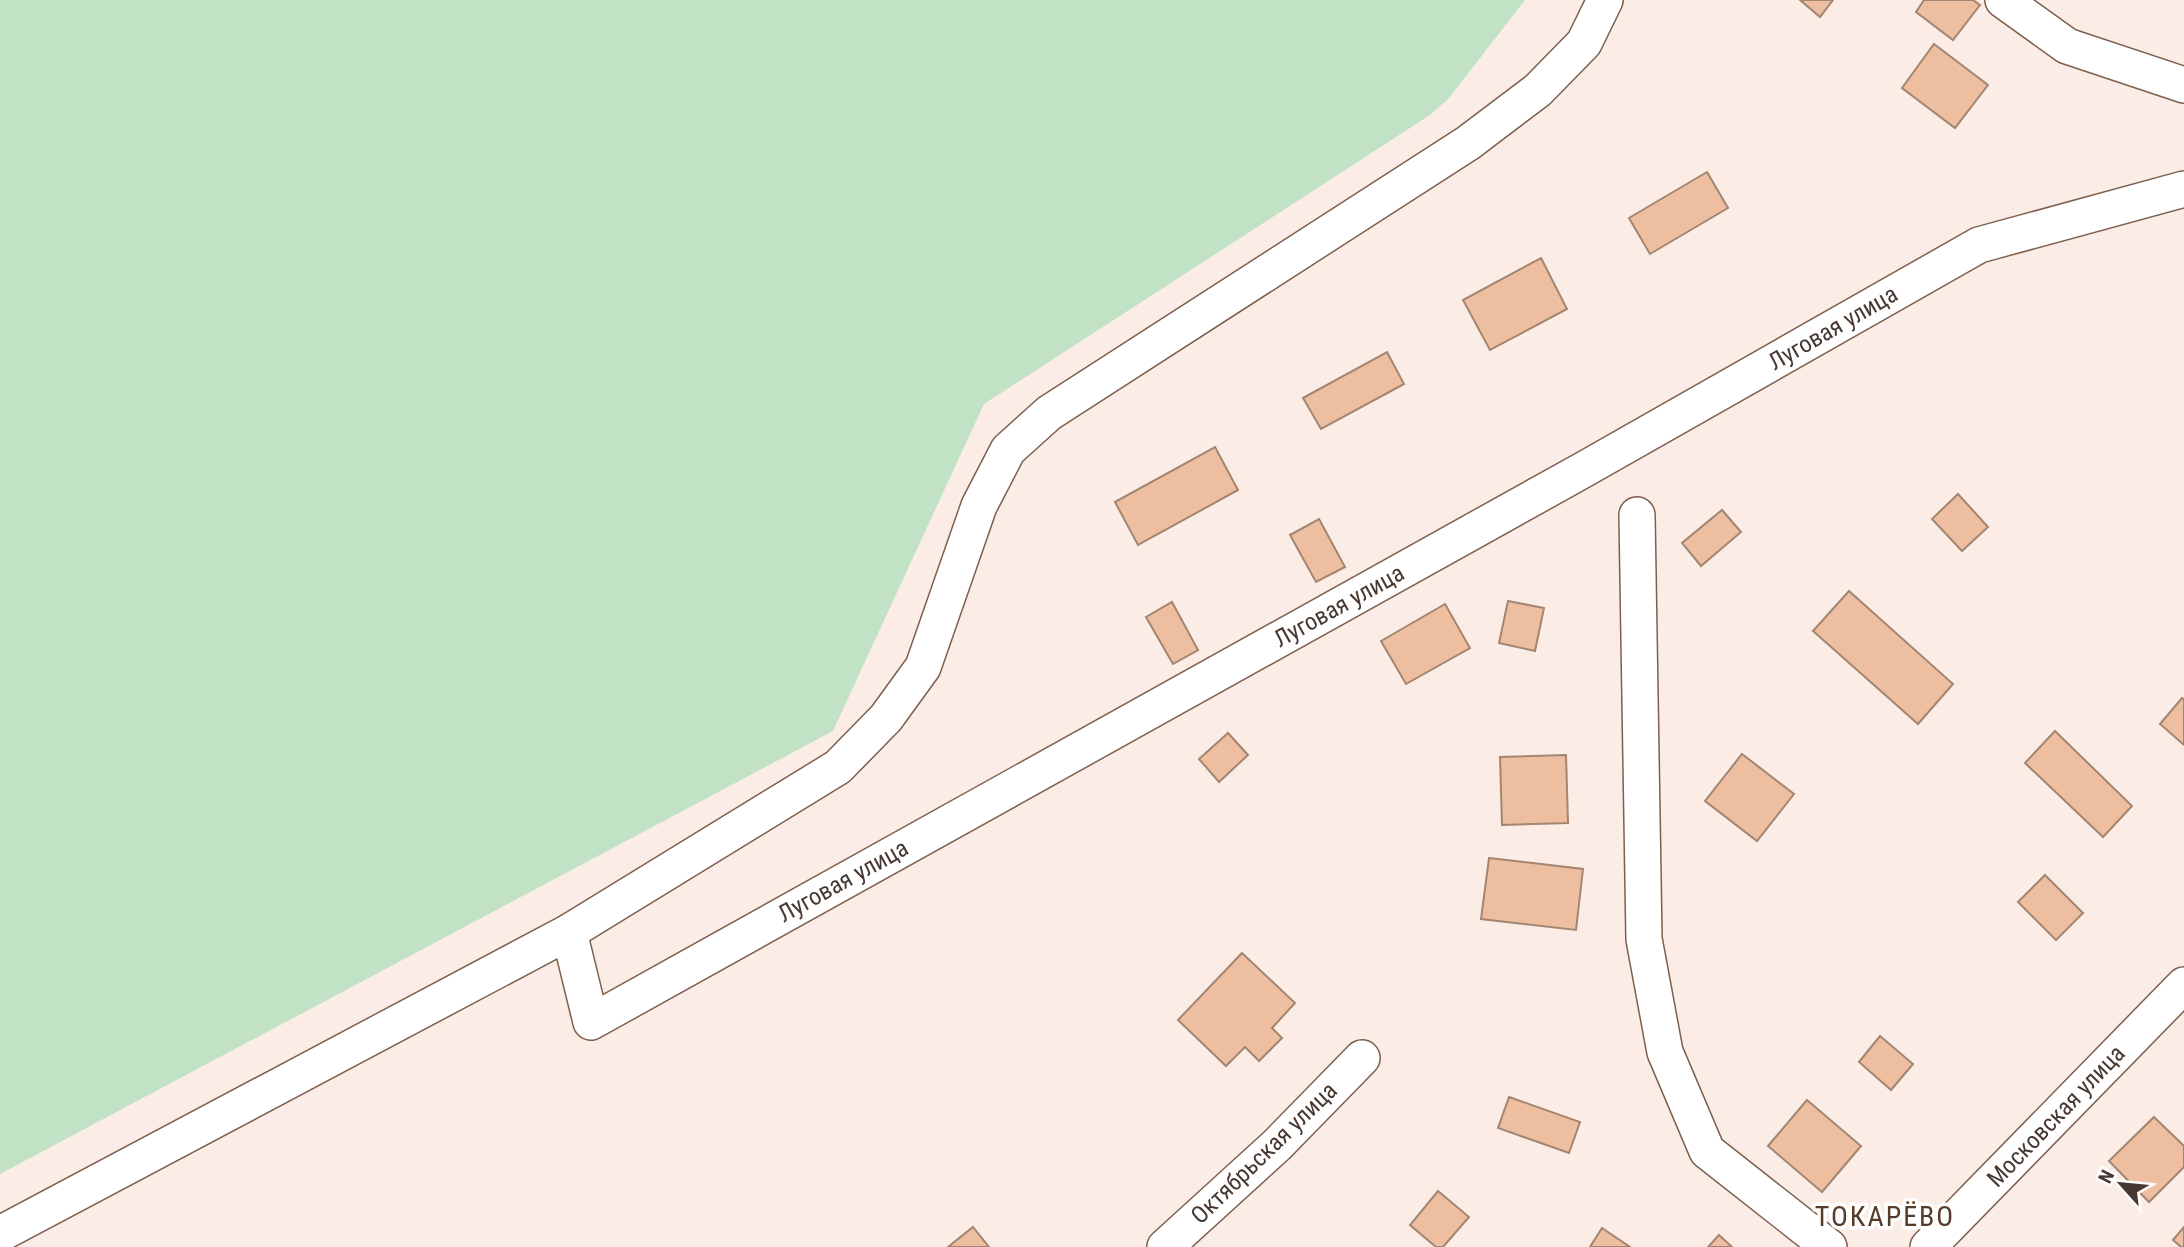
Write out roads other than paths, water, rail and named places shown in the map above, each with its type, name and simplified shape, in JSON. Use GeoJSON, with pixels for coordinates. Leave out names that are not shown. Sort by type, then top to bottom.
{"type":"FeatureCollection","features":[{"type":"Feature","properties":{"kind":"street"},"geometry":{"type":"LineString","coordinates":[[0,1234],[569,932],[838,767],[886,718],[923,667],[979,506],[1009,450],[1049,413],[1478,135],[1538,90],[1584,43],[1605,0]]}},
{"type":"Feature","properties":{"kind":"street"},"geometry":{"type":"LineString","coordinates":[[2003,0],[2067,46],[2184,85]]}},
{"type":"Feature","properties":{"kind":"street","name":"Луговая улица"},"geometry":{"type":"LineString","coordinates":[[569,932],[591,1021],[1583,470],[1979,245],[2184,189]]}},
{"type":"Feature","properties":{"kind":"street"},"geometry":{"type":"LineString","coordinates":[[1637,515],[1644,939],[1665,1052],[1707,1151],[1829,1247]]}},
{"type":"Feature","properties":{"kind":"street","name":"Московская улица"},"geometry":{"type":"LineString","coordinates":[[1928,1247],[2184,985]]}},
{"type":"Feature","properties":{"kind":"street","name":"Октябрьская улица"},"geometry":{"type":"LineString","coordinates":[[1165,1247],[1277,1145],[1362,1058]]}},
{"type":"Feature","properties":{"kind":"district","name":"ТОКАРЁВО"},"geometry":{"type":"Point","coordinates":[1885,1216]}}]}
